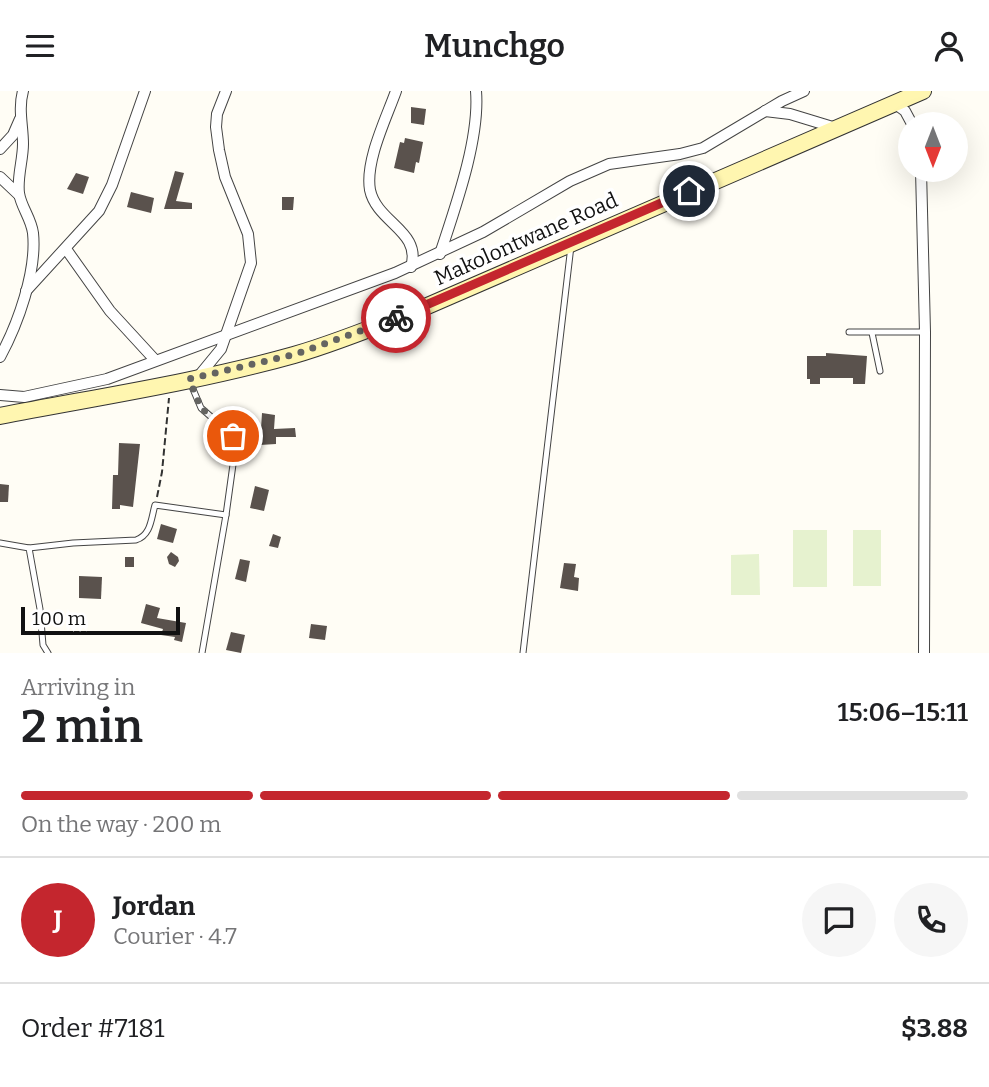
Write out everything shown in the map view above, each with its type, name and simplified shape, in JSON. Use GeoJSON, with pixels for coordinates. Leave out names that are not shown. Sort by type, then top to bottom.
{"type":"FeatureCollection","features":[{"type":"Feature","properties":{"kind":"main road","name":"Makolontwane Road"},"geometry":{"type":"LineString","coordinates":[[4,416],[194,378],[296,354],[356,334],[425,307],[923,91]]}},
{"type":"Feature","properties":{"kind":"street"},"geometry":{"type":"LineString","coordinates":[[19,195],[23,91]]}},
{"type":"Feature","properties":{"kind":"street"},"geometry":{"type":"LineString","coordinates":[[24,293],[66,249],[107,198],[145,91]]}},
{"type":"Feature","properties":{"kind":"street"},"geometry":{"type":"LineString","coordinates":[[194,378],[221,349],[251,263],[248,234],[225,177],[219,150],[217,114],[226,91]]}},
{"type":"Feature","properties":{"kind":"street"},"geometry":{"type":"LineString","coordinates":[[396,91],[372,161],[370,183],[374,201],[380,210],[412,246],[414,256],[411,267]]}},
{"type":"Feature","properties":{"kind":"street"},"geometry":{"type":"LineString","coordinates":[[440,254],[476,121],[476,91]]}},
{"type":"Feature","properties":{"kind":"street"},"geometry":{"type":"LineString","coordinates":[[0,395],[24,397],[96,382],[411,267],[483,232],[570,181],[609,165],[703,148],[804,91]]}},
{"type":"Feature","properties":{"kind":"street"},"geometry":{"type":"LineString","coordinates":[[894,103],[906,112]]}},
{"type":"Feature","properties":{"kind":"street"},"geometry":{"type":"LineString","coordinates":[[765,111],[790,114],[836,128]]}},
{"type":"Feature","properties":{"kind":"street"},"geometry":{"type":"LineString","coordinates":[[0,149],[13,135],[20,118]]}},
{"type":"Feature","properties":{"kind":"street"},"geometry":{"type":"LineString","coordinates":[[0,177],[19,195],[30,220],[33,240],[32,261],[16,323],[0,357]]}},
{"type":"Feature","properties":{"kind":"street"},"geometry":{"type":"LineString","coordinates":[[921,182],[925,332],[924,653]]}},
{"type":"Feature","properties":{"kind":"street"},"geometry":{"type":"LineString","coordinates":[[66,249],[110,311],[155,359]]}},
{"type":"Feature","properties":{"kind":"street"},"geometry":{"type":"LineString","coordinates":[[4,416],[24,397]]}},
{"type":"Feature","properties":{"kind":"lane"},"geometry":{"type":"LineString","coordinates":[[523,653],[571,243]]}},
{"type":"Feature","properties":{"kind":"lane"},"geometry":{"type":"LineString","coordinates":[[849,332],[925,332]]}},
{"type":"Feature","properties":{"kind":"lane"},"geometry":{"type":"LineString","coordinates":[[872,333],[880,371]]}},
{"type":"Feature","properties":{"kind":"lane"},"geometry":{"type":"LineString","coordinates":[[194,378],[201,408],[233,436],[236,443],[202,653]]}},
{"type":"Feature","properties":{"kind":"lane"},"geometry":{"type":"LineString","coordinates":[[0,544],[29,548],[136,540],[148,533],[155,505],[226,515]]}},
{"type":"Feature","properties":{"kind":"lane"},"geometry":{"type":"LineString","coordinates":[[29,548],[40,609],[43,645],[48,653]]}},
{"type":"Feature","properties":{"kind":"path"},"geometry":{"type":"LineString","coordinates":[[155,505],[162,472],[171,383]]}},
{"type":"Feature","properties":{"kind":"green space"},"geometry":{"type":"Polygon","coordinates":[[[793,530],[827,530],[827,587],[793,587],[793,530]]]}},
{"type":"Feature","properties":{"kind":"green space"},"geometry":{"type":"Polygon","coordinates":[[[853,530],[881,530],[881,586],[853,586],[853,530]]]}},
{"type":"Feature","properties":{"kind":"green space"},"geometry":{"type":"Polygon","coordinates":[[[759,554],[760,595],[731,595],[731,555],[759,554]]]}},
{"type":"Feature","properties":{"kind":"building"},"geometry":{"type":"Polygon","coordinates":[[[411,107],[426,109],[424,125],[411,123],[411,107]]]}},
{"type":"Feature","properties":{"kind":"building"},"geometry":{"type":"Polygon","coordinates":[[[405,138],[423,142],[414,173],[394,168],[400,142],[404,143],[405,138]]]}},
{"type":"Feature","properties":{"kind":"building"},"geometry":{"type":"Polygon","coordinates":[[[175,171],[184,173],[176,201],[192,203],[192,209],[164,209],[175,171]]]}},
{"type":"Feature","properties":{"kind":"building"},"geometry":{"type":"Polygon","coordinates":[[[76,173],[89,177],[83,194],[67,189],[76,173]]]}},
{"type":"Feature","properties":{"kind":"building"},"geometry":{"type":"Polygon","coordinates":[[[131,192],[154,198],[151,213],[127,207],[131,192]]]}},
{"type":"Feature","properties":{"kind":"building"},"geometry":{"type":"Polygon","coordinates":[[[282,197],[294,197],[293,210],[282,210],[282,197]]]}},
{"type":"Feature","properties":{"kind":"building"},"geometry":{"type":"Polygon","coordinates":[[[826,353],[867,356],[865,384],[853,384],[853,378],[820,378],[820,384],[810,384],[810,379],[807,379],[807,356],[826,356],[826,353]]]}},
{"type":"Feature","properties":{"kind":"building"},"geometry":{"type":"Polygon","coordinates":[[[262,413],[275,415],[274,429],[295,428],[296,437],[276,437],[276,444],[260,445],[262,413]]]}},
{"type":"Feature","properties":{"kind":"building"},"geometry":{"type":"Polygon","coordinates":[[[119,443],[140,444],[133,507],[120,505],[120,509],[112,509],[113,475],[118,475],[119,443]]]}},
{"type":"Feature","properties":{"kind":"building"},"geometry":{"type":"Polygon","coordinates":[[[0,484],[9,485],[8,502],[0,502],[0,484]]]}},
{"type":"Feature","properties":{"kind":"building"},"geometry":{"type":"Polygon","coordinates":[[[255,486],[269,490],[264,511],[250,508],[255,486]]]}},
{"type":"Feature","properties":{"kind":"building"},"geometry":{"type":"Polygon","coordinates":[[[161,524],[177,529],[173,543],[157,539],[161,524]]]}},
{"type":"Feature","properties":{"kind":"building"},"geometry":{"type":"Polygon","coordinates":[[[273,534],[281,537],[278,548],[269,546],[273,534]]]}},
{"type":"Feature","properties":{"kind":"building"},"geometry":{"type":"Polygon","coordinates":[[[171,552],[178,557],[179,561],[175,567],[169,564],[167,557],[171,552]]]}},
{"type":"Feature","properties":{"kind":"building"},"geometry":{"type":"Polygon","coordinates":[[[125,557],[134,557],[134,567],[125,567],[125,557]]]}},
{"type":"Feature","properties":{"kind":"building"},"geometry":{"type":"Polygon","coordinates":[[[240,559],[250,561],[246,582],[235,579],[240,559]]]}},
{"type":"Feature","properties":{"kind":"building"},"geometry":{"type":"Polygon","coordinates":[[[564,563],[576,564],[574,577],[579,578],[578,591],[560,588],[564,563]]]}},
{"type":"Feature","properties":{"kind":"building"},"geometry":{"type":"Polygon","coordinates":[[[79,576],[102,577],[101,599],[79,598],[79,576]]]}},
{"type":"Feature","properties":{"kind":"building"},"geometry":{"type":"Polygon","coordinates":[[[146,604],[160,608],[157,618],[186,623],[182,642],[174,640],[175,637],[161,635],[163,629],[141,623],[146,604]]]}},
{"type":"Feature","properties":{"kind":"building"},"geometry":{"type":"Polygon","coordinates":[[[311,624],[327,626],[325,640],[309,638],[311,624]]]}},
{"type":"Feature","properties":{"kind":"building"},"geometry":{"type":"Polygon","coordinates":[[[231,632],[245,635],[241,653],[226,650],[231,632]]]}},
{"type":"Feature","properties":{"kind":"way so far"},"geometry":{"type":"LineString","coordinates":[[233,436],[201,408],[189,379],[296,354],[396,318]]}},
{"type":"Feature","properties":{"kind":"route"},"geometry":{"type":"LineString","coordinates":[[396,318],[689,191]]}}]}
